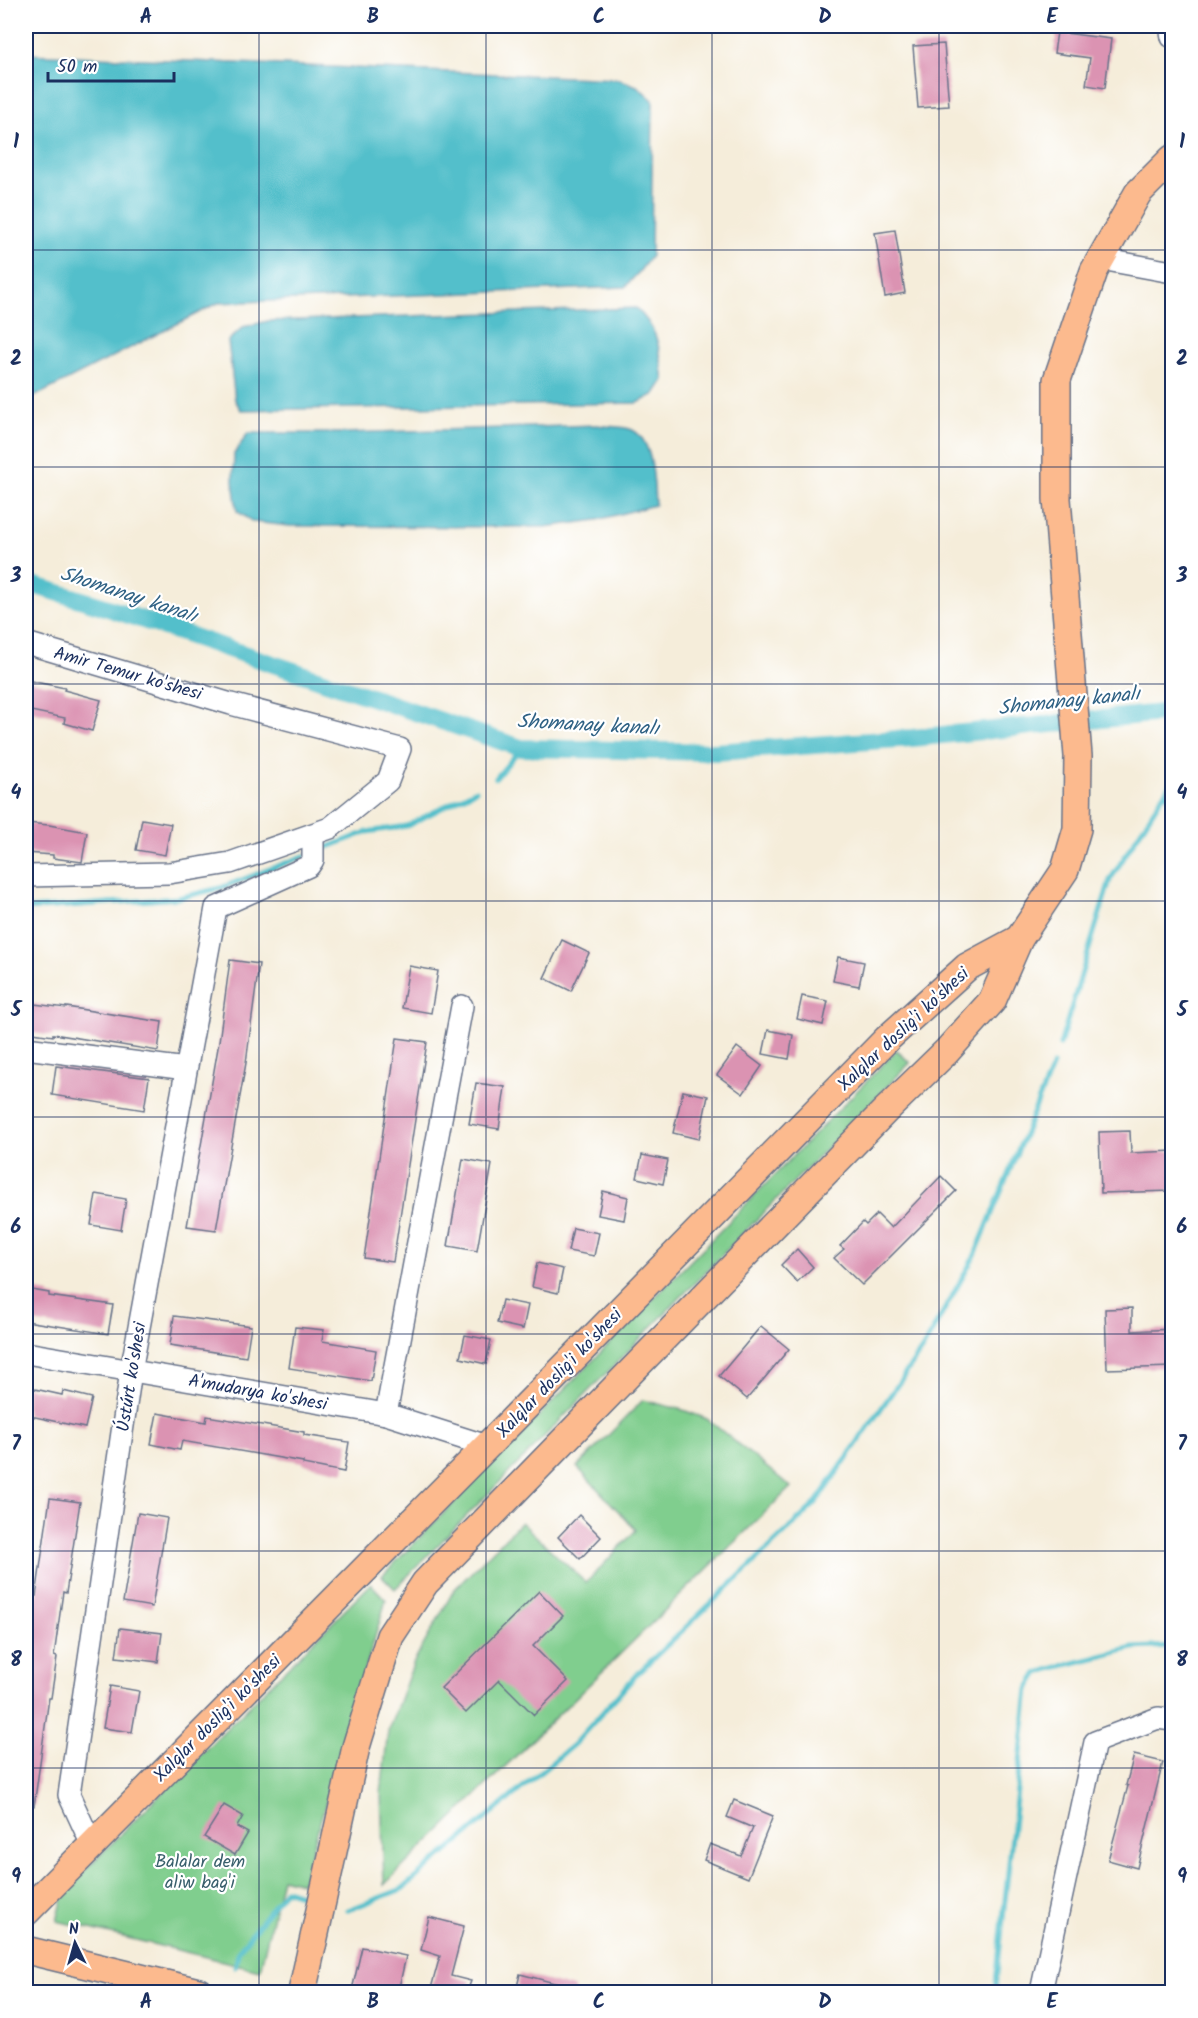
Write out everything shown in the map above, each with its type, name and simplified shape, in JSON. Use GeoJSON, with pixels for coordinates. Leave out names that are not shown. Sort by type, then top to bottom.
{"type":"FeatureCollection","features":[{"type":"Feature","properties":{"kind":"main road"},"geometry":{"type":"LineString","coordinates":[[1019,939],[1065,870],[1077,829],[1078,756],[1057,499],[1057,380],[1094,271],[1138,193],[1173,159]]}},
{"type":"Feature","properties":{"kind":"main road","name":"Xalqlar doslig'i ko'shesi"},"geometry":{"type":"LineString","coordinates":[[26,1912],[887,1039],[967,968],[1019,939]]}},
{"type":"Feature","properties":{"kind":"main road","name":"Xalqlar doslig'i ko'shesi"},"geometry":{"type":"LineString","coordinates":[[302,1992],[363,1725],[390,1636],[425,1583],[885,1111],[947,1051],[992,1001],[1019,939]]}},
{"type":"Feature","properties":{"kind":"main road"},"geometry":{"type":"LineString","coordinates":[[26,1950],[199,1992]]}},
{"type":"Feature","properties":{"kind":"street"},"geometry":{"type":"LineString","coordinates":[[1170,26],[1173,37]]}},
{"type":"Feature","properties":{"kind":"street"},"geometry":{"type":"LineString","coordinates":[[1101,260],[1173,272]]}},
{"type":"Feature","properties":{"kind":"street","name":"Amir Temur ko'shesi"},"geometry":{"type":"LineString","coordinates":[[26,643],[231,704],[400,749],[388,781],[330,828],[313,835]]}},
{"type":"Feature","properties":{"kind":"street"},"geometry":{"type":"LineString","coordinates":[[26,876],[169,873],[230,864],[313,835]]}},
{"type":"Feature","properties":{"kind":"street","name":"Ústúrt ko'shesi"},"geometry":{"type":"LineString","coordinates":[[92,1845],[69,1795],[131,1371],[216,908],[309,866],[313,860],[313,835]]}},
{"type":"Feature","properties":{"kind":"street"},"geometry":{"type":"LineString","coordinates":[[386,1414],[462,1006]]}},
{"type":"Feature","properties":{"kind":"street"},"geometry":{"type":"LineString","coordinates":[[26,1048],[186,1069]]}},
{"type":"Feature","properties":{"kind":"street","name":"A'mudarya ko'shesi"},"geometry":{"type":"LineString","coordinates":[[26,1353],[386,1414],[487,1446]]}},
{"type":"Feature","properties":{"kind":"street"},"geometry":{"type":"LineString","coordinates":[[1041,1992],[1095,1742],[1158,1718],[1173,1720]]}},
{"type":"Feature","properties":{"kind":"green space"},"geometry":{"type":"Polygon","coordinates":[[[897,1050],[910,1063],[395,1589],[382,1576],[897,1050]]]}},
{"type":"Feature","properties":{"kind":"green space"},"geometry":{"type":"Polygon","coordinates":[[[643,1400],[707,1419],[791,1487],[384,1885],[381,1793],[388,1731],[414,1662],[454,1590],[521,1522],[586,1583],[636,1530],[577,1467],[643,1400]]]}},
{"type":"Feature","properties":{"kind":"green space","name":"Balalar dem aliw bag'i"},"geometry":{"type":"Polygon","coordinates":[[[371,1584],[386,1600],[302,1883],[282,1878],[260,1970],[57,1921],[65,1890],[371,1584]]]}},
{"type":"Feature","properties":{"kind":"water"},"geometry":{"type":"Polygon","coordinates":[[[26,54],[618,79],[637,86],[653,100],[651,256],[625,287],[218,303],[26,401],[26,54]]]}},
{"type":"Feature","properties":{"kind":"water"},"geometry":{"type":"Polygon","coordinates":[[[636,308],[644,316],[654,333],[664,380],[655,394],[638,403],[241,410],[235,400],[228,341],[243,327],[268,321],[636,308]]]}},
{"type":"Feature","properties":{"kind":"water"},"geometry":{"type":"Polygon","coordinates":[[[598,425],[630,429],[644,441],[651,462],[655,505],[597,520],[545,527],[290,526],[253,522],[237,511],[233,481],[234,454],[248,433],[343,433],[598,425]]]}},
{"type":"Feature","properties":{"kind":"building"},"geometry":{"type":"Polygon","coordinates":[[[1057,32],[1111,39],[1105,88],[1086,85],[1090,58],[1054,53],[1057,32]]]}},
{"type":"Feature","properties":{"kind":"building"},"geometry":{"type":"Polygon","coordinates":[[[944,44],[949,106],[918,108],[913,46],[944,44]]]}},
{"type":"Feature","properties":{"kind":"building"},"geometry":{"type":"Polygon","coordinates":[[[895,230],[905,293],[885,297],[875,233],[895,230]]]}},
{"type":"Feature","properties":{"kind":"building"},"geometry":{"type":"Polygon","coordinates":[[[26,680],[65,688],[64,690],[101,700],[92,731],[64,723],[65,718],[26,710],[26,680]]]}},
{"type":"Feature","properties":{"kind":"building"},"geometry":{"type":"Polygon","coordinates":[[[142,819],[171,824],[165,855],[136,850],[142,819]]]}},
{"type":"Feature","properties":{"kind":"building"},"geometry":{"type":"Polygon","coordinates":[[[26,823],[87,832],[82,862],[53,858],[53,855],[26,853],[26,823]]]}},
{"type":"Feature","properties":{"kind":"building"},"geometry":{"type":"Polygon","coordinates":[[[562,940],[589,953],[571,991],[544,978],[562,940]]]}},
{"type":"Feature","properties":{"kind":"building"},"geometry":{"type":"Polygon","coordinates":[[[838,957],[864,962],[859,986],[833,981],[838,957]]]}},
{"type":"Feature","properties":{"kind":"building"},"geometry":{"type":"Polygon","coordinates":[[[230,960],[259,964],[246,1063],[216,1230],[187,1226],[219,1042],[230,960]]]}},
{"type":"Feature","properties":{"kind":"building"},"geometry":{"type":"Polygon","coordinates":[[[409,966],[438,971],[431,1013],[402,1008],[409,966]]]}},
{"type":"Feature","properties":{"kind":"building"},"geometry":{"type":"Polygon","coordinates":[[[802,996],[828,1001],[823,1025],[797,1019],[802,996]]]}},
{"type":"Feature","properties":{"kind":"building"},"geometry":{"type":"Polygon","coordinates":[[[26,1003],[162,1022],[158,1051],[53,1034],[53,1036],[26,1032],[26,1003]]]}},
{"type":"Feature","properties":{"kind":"building"},"geometry":{"type":"Polygon","coordinates":[[[768,1030],[793,1035],[789,1059],[763,1054],[768,1030]]]}},
{"type":"Feature","properties":{"kind":"building"},"geometry":{"type":"Polygon","coordinates":[[[397,1038],[427,1042],[393,1262],[364,1258],[397,1038]]]}},
{"type":"Feature","properties":{"kind":"building"},"geometry":{"type":"Polygon","coordinates":[[[737,1047],[762,1066],[743,1094],[717,1075],[737,1047]]]}},
{"type":"Feature","properties":{"kind":"building"},"geometry":{"type":"Polygon","coordinates":[[[56,1066],[149,1078],[144,1110],[52,1095],[56,1066]]]}},
{"type":"Feature","properties":{"kind":"building"},"geometry":{"type":"Polygon","coordinates":[[[476,1083],[505,1087],[499,1129],[469,1124],[476,1083]]]}},
{"type":"Feature","properties":{"kind":"building"},"geometry":{"type":"Polygon","coordinates":[[[683,1091],[708,1096],[699,1139],[673,1133],[683,1091]]]}},
{"type":"Feature","properties":{"kind":"building"},"geometry":{"type":"Polygon","coordinates":[[[1130,1131],[1131,1153],[1173,1151],[1173,1191],[1101,1193],[1099,1132],[1130,1131]]]}},
{"type":"Feature","properties":{"kind":"building"},"geometry":{"type":"Polygon","coordinates":[[[642,1155],[668,1160],[663,1184],[637,1178],[642,1155]]]}},
{"type":"Feature","properties":{"kind":"building"},"geometry":{"type":"Polygon","coordinates":[[[463,1159],[492,1164],[477,1251],[448,1246],[463,1159]]]}},
{"type":"Feature","properties":{"kind":"building"},"geometry":{"type":"Polygon","coordinates":[[[941,1176],[956,1191],[862,1285],[834,1258],[844,1249],[840,1246],[863,1222],[866,1225],[877,1214],[891,1228],[941,1176]]]}},
{"type":"Feature","properties":{"kind":"building"},"geometry":{"type":"Polygon","coordinates":[[[603,1191],[628,1197],[624,1220],[598,1215],[603,1191]]]}},
{"type":"Feature","properties":{"kind":"building"},"geometry":{"type":"Polygon","coordinates":[[[96,1194],[126,1199],[121,1230],[91,1225],[96,1194]]]}},
{"type":"Feature","properties":{"kind":"building"},"geometry":{"type":"Polygon","coordinates":[[[573,1228],[599,1233],[594,1256],[568,1251],[573,1228]]]}},
{"type":"Feature","properties":{"kind":"building"},"geometry":{"type":"Polygon","coordinates":[[[797,1249],[813,1267],[797,1282],[781,1265],[797,1249]]]}},
{"type":"Feature","properties":{"kind":"building"},"geometry":{"type":"Polygon","coordinates":[[[537,1263],[563,1269],[558,1293],[532,1287],[537,1263]]]}},
{"type":"Feature","properties":{"kind":"building"},"geometry":{"type":"Polygon","coordinates":[[[26,1289],[49,1293],[49,1296],[113,1305],[108,1334],[26,1321],[26,1289]]]}},
{"type":"Feature","properties":{"kind":"building"},"geometry":{"type":"Polygon","coordinates":[[[502,1300],[528,1305],[523,1329],[497,1323],[502,1300]]]}},
{"type":"Feature","properties":{"kind":"building"},"geometry":{"type":"Polygon","coordinates":[[[1132,1308],[1132,1331],[1173,1329],[1173,1367],[1107,1369],[1105,1309],[1132,1308]]]}},
{"type":"Feature","properties":{"kind":"building"},"geometry":{"type":"Polygon","coordinates":[[[174,1316],[251,1326],[246,1357],[170,1345],[174,1316]]]}},
{"type":"Feature","properties":{"kind":"building"},"geometry":{"type":"Polygon","coordinates":[[[761,1326],[789,1349],[747,1399],[719,1376],[761,1326]]]}},
{"type":"Feature","properties":{"kind":"building"},"geometry":{"type":"Polygon","coordinates":[[[295,1327],[324,1330],[322,1341],[376,1350],[371,1381],[289,1368],[295,1327]]]}},
{"type":"Feature","properties":{"kind":"building"},"geometry":{"type":"Polygon","coordinates":[[[465,1335],[491,1340],[486,1364],[460,1358],[465,1335]]]}},
{"type":"Feature","properties":{"kind":"building"},"geometry":{"type":"Polygon","coordinates":[[[26,1387],[62,1395],[63,1391],[92,1398],[85,1428],[26,1415],[26,1387]]]}},
{"type":"Feature","properties":{"kind":"building"},"geometry":{"type":"Polygon","coordinates":[[[157,1413],[206,1422],[207,1416],[349,1442],[344,1472],[303,1464],[303,1462],[182,1441],[180,1450],[151,1444],[157,1413]]]}},
{"type":"Feature","properties":{"kind":"building"},"geometry":{"type":"Polygon","coordinates":[[[50,1498],[80,1502],[66,1593],[63,1592],[54,1656],[57,1657],[34,1806],[26,1805],[26,1665],[29,1637],[27,1636],[33,1595],[36,1596],[50,1498]]]}},
{"type":"Feature","properties":{"kind":"building"},"geometry":{"type":"Polygon","coordinates":[[[138,1513],[167,1518],[152,1607],[123,1602],[138,1513]]]}},
{"type":"Feature","properties":{"kind":"building"},"geometry":{"type":"Polygon","coordinates":[[[579,1515],[601,1537],[580,1559],[558,1537],[579,1515]]]}},
{"type":"Feature","properties":{"kind":"building"},"geometry":{"type":"Polygon","coordinates":[[[539,1591],[563,1616],[533,1646],[568,1681],[534,1715],[499,1680],[466,1713],[441,1688],[539,1591]]]}},
{"type":"Feature","properties":{"kind":"building"},"geometry":{"type":"Polygon","coordinates":[[[120,1628],[162,1633],[158,1662],[116,1657],[120,1628]]]}},
{"type":"Feature","properties":{"kind":"building"},"geometry":{"type":"Polygon","coordinates":[[[110,1686],[139,1691],[132,1732],[103,1728],[110,1686]]]}},
{"type":"Feature","properties":{"kind":"building"},"geometry":{"type":"Polygon","coordinates":[[[1134,1755],[1163,1762],[1137,1868],[1108,1860],[1134,1755]]]}},
{"type":"Feature","properties":{"kind":"building"},"geometry":{"type":"Polygon","coordinates":[[[734,1800],[773,1816],[748,1878],[704,1860],[710,1844],[741,1856],[753,1828],[727,1817],[734,1800]]]}},
{"type":"Feature","properties":{"kind":"building"},"geometry":{"type":"Polygon","coordinates":[[[224,1805],[243,1816],[237,1827],[248,1833],[235,1855],[204,1837],[224,1805]]]}},
{"type":"Feature","properties":{"kind":"building"},"geometry":{"type":"Polygon","coordinates":[[[429,1917],[464,1926],[451,1976],[471,1981],[467,1992],[430,1992],[440,1956],[421,1950],[429,1917]]]}},
{"type":"Feature","properties":{"kind":"building"},"geometry":{"type":"Polygon","coordinates":[[[362,1947],[406,1956],[398,1992],[352,1990],[362,1947]]]}},
{"type":"Feature","properties":{"kind":"building"},"geometry":{"type":"Polygon","coordinates":[[[520,1974],[574,1988],[574,1992],[521,1992],[522,1988],[517,1987],[520,1974]]]}},
{"type":"Feature","properties":{"kind":"waterway","name":"Shomanay kanalı"},"geometry":{"type":"LineString","coordinates":[[26,583],[99,605],[521,748],[715,752],[912,738],[1172,712]]}},
{"type":"Feature","properties":{"kind":"waterway"},"geometry":{"type":"LineString","coordinates":[[496,778],[521,748]]}},
{"type":"Feature","properties":{"kind":"waterway"},"geometry":{"type":"LineString","coordinates":[[1060,1045],[1110,880],[1170,784]]}},
{"type":"Feature","properties":{"kind":"waterway"},"geometry":{"type":"LineString","coordinates":[[323,849],[367,832],[407,826],[476,790]]}},
{"type":"Feature","properties":{"kind":"waterway"},"geometry":{"type":"LineString","coordinates":[[1162,796],[1172,794]]}},
{"type":"Feature","properties":{"kind":"waterway"},"geometry":{"type":"LineString","coordinates":[[26,909],[178,898],[220,888],[304,856]]}},
{"type":"Feature","properties":{"kind":"waterway"},"geometry":{"type":"LineString","coordinates":[[348,1910],[402,1889],[574,1744],[637,1674],[815,1504],[923,1348],[975,1255],[1053,1065]]}},
{"type":"Feature","properties":{"kind":"waterway"},"geometry":{"type":"LineString","coordinates":[[995,1992],[1028,1689],[1038,1673],[1050,1669],[1133,1648],[1172,1646]]}},
{"type":"Feature","properties":{"kind":"waterway"},"geometry":{"type":"LineString","coordinates":[[235,1967],[239,1950],[285,1890],[307,1897]]}}]}
